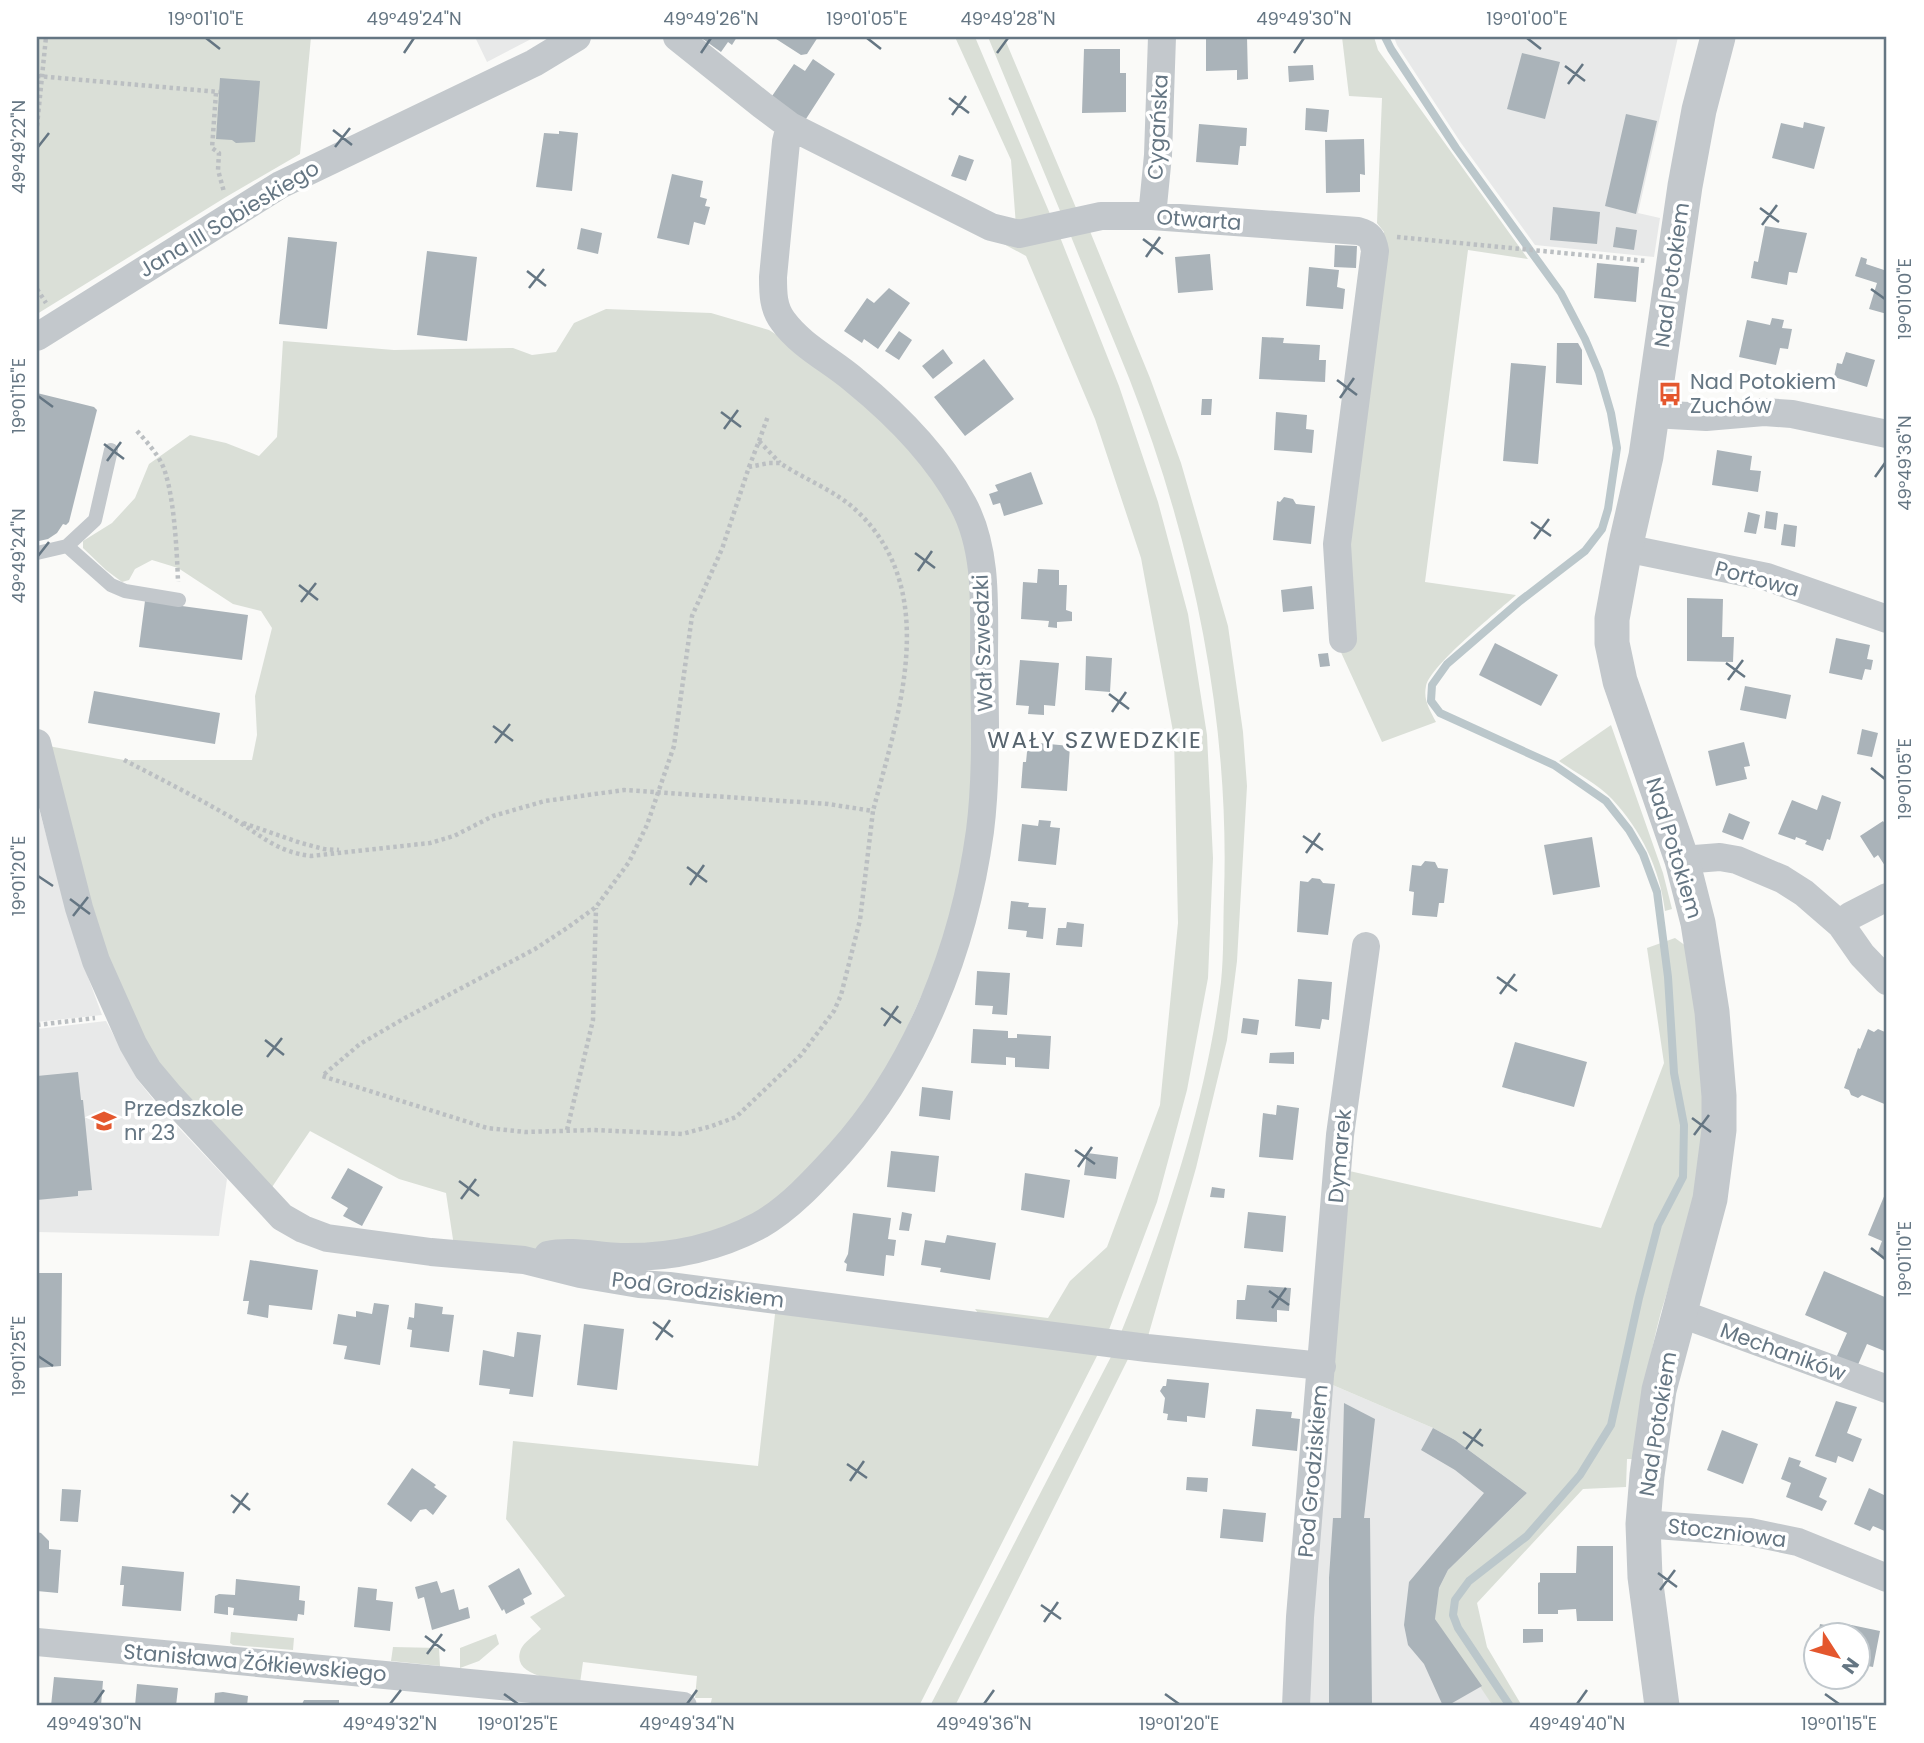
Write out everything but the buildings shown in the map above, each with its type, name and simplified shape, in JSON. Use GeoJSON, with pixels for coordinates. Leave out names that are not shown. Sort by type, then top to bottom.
{"type":"FeatureCollection","features":[{"type":"Feature","properties":{"kind":"street","name":"Jana III Sobieskiego"},"geometry":{"type":"LineString","coordinates":[[37,337],[280,185],[534,62],[577,37]]}},
{"type":"Feature","properties":{"kind":"street","name":"Otwarta"},"geometry":{"type":"LineString","coordinates":[[677,37],[762,106],[790,125],[1005,232],[1031,233],[1101,216],[1152,216],[1359,231],[1367,234]]}},
{"type":"Feature","properties":{"kind":"street","name":"Cygańska"},"geometry":{"type":"LineString","coordinates":[[1152,216],[1158,155],[1162,37]]}},
{"type":"Feature","properties":{"kind":"street","name":"Nad Potokiem"},"geometry":{"type":"LineString","coordinates":[[1662,1706],[1648,1613],[1643,1524],[1657,1403],[1710,1199],[1719,1130],[1719,1096],[1706,970],[1698,923],[1682,860],[1626,702],[1615,662],[1612,619],[1646,456],[1685,186],[1699,110],[1718,37]]}},
{"type":"Feature","properties":{"kind":"street","name":"Wał Szwedzki"},"geometry":{"type":"LineString","coordinates":[[524,1260],[555,1253],[624,1257],[696,1251],[732,1238],[772,1216],[824,1170],[877,1105],[922,1028],[961,930],[972,880],[981,814],[985,723],[980,549],[964,504],[933,457],[889,411],[793,332],[777,312],[773,277],[790,125]]}},
{"type":"Feature","properties":{"kind":"street"},"geometry":{"type":"LineString","coordinates":[[1343,639],[1337,544],[1375,251],[1373,241],[1367,234]]}},
{"type":"Feature","properties":{"kind":"street"},"geometry":{"type":"LineString","coordinates":[[1653,414],[1706,417],[1764,412],[1792,414],[1887,434]]}},
{"type":"Feature","properties":{"kind":"street","name":"Portowa"},"geometry":{"type":"LineString","coordinates":[[1625,548],[1767,577],[1887,619]]}},
{"type":"Feature","properties":{"kind":"street","name":"Pod Grodziskiem"},"geometry":{"type":"LineString","coordinates":[[37,743],[96,961],[119,1015],[148,1070],[282,1217],[303,1229],[327,1238],[431,1252],[524,1260],[551,1268],[639,1284],[1147,1348],[1322,1366],[1300,1617],[1296,1706]]}},
{"type":"Feature","properties":{"kind":"street"},"geometry":{"type":"LineString","coordinates":[[1682,860],[1720,857],[1737,860],[1782,879],[1804,893],[1841,925],[1862,955],[1887,981]]}},
{"type":"Feature","properties":{"kind":"street"},"geometry":{"type":"LineString","coordinates":[[1841,925],[1850,916],[1887,897]]}},
{"type":"Feature","properties":{"kind":"street","name":"Dymarek"},"geometry":{"type":"LineString","coordinates":[[1322,1366],[1340,1135],[1366,946]]}},
{"type":"Feature","properties":{"kind":"street","name":"Mechaników"},"geometry":{"type":"LineString","coordinates":[[1679,1313],[1887,1388]]}},
{"type":"Feature","properties":{"kind":"street","name":"Stoczniowa"},"geometry":{"type":"LineString","coordinates":[[1643,1524],[1750,1532],[1798,1542],[1887,1578]]}},
{"type":"Feature","properties":{"kind":"street","name":"Stanisława Żółkiewskiego"},"geometry":{"type":"LineString","coordinates":[[37,1642],[683,1706]]}},
{"type":"Feature","properties":{"kind":"lane"},"geometry":{"type":"LineString","coordinates":[[37,553],[67,546],[94,520],[111,450]]}},
{"type":"Feature","properties":{"kind":"lane"},"geometry":{"type":"LineString","coordinates":[[67,546],[111,585],[134,593],[179,600]]}},
{"type":"Feature","properties":{"kind":"path"},"geometry":{"type":"LineString","coordinates":[[37,126],[39,76],[46,37]]}},
{"type":"Feature","properties":{"kind":"path"},"geometry":{"type":"LineString","coordinates":[[39,76],[218,92],[212,148],[219,153],[220,184],[234,213]]}},
{"type":"Feature","properties":{"kind":"path"},"geometry":{"type":"LineString","coordinates":[[1367,234],[1657,262]]}},
{"type":"Feature","properties":{"kind":"path"},"geometry":{"type":"LineString","coordinates":[[759,441],[780,463],[857,511],[880,538],[896,567],[906,608],[907,650],[903,690],[873,811],[860,919],[841,995],[834,1011],[801,1055],[736,1117],[682,1134],[567,1130],[525,1132],[487,1128],[322,1076],[360,1044],[535,949],[596,907],[629,862],[647,825],[674,746],[692,616],[722,549],[749,467],[768,416]]}},
{"type":"Feature","properties":{"kind":"path"},"geometry":{"type":"LineString","coordinates":[[137,431],[161,462],[168,484],[177,555],[179,600]]}},
{"type":"Feature","properties":{"kind":"path"},"geometry":{"type":"LineString","coordinates":[[749,467],[780,463]]}},
{"type":"Feature","properties":{"kind":"path"},"geometry":{"type":"LineString","coordinates":[[124,760],[235,820],[275,847],[292,854],[311,856],[350,850]]}},
{"type":"Feature","properties":{"kind":"path"},"geometry":{"type":"LineString","coordinates":[[235,820],[324,849],[350,850],[391,848],[442,840],[464,832],[493,816],[545,800],[624,790],[828,804],[873,811]]}},
{"type":"Feature","properties":{"kind":"path"},"geometry":{"type":"LineString","coordinates":[[567,1130],[593,1020],[596,907]]}},
{"type":"Feature","properties":{"kind":"path"},"geometry":{"type":"LineString","coordinates":[[37,1025],[119,1015]]}},
{"type":"Feature","properties":{"kind":"shaded area"},"geometry":{"type":"Polygon","coordinates":[[[37,37],[311,37],[300,154],[37,314],[37,37]]]}},
{"type":"Feature","properties":{"kind":"shaded area"},"geometry":{"type":"Polygon","coordinates":[[[475,37],[535,37],[487,62],[475,37]]]}},
{"type":"Feature","properties":{"kind":"shaded area"},"geometry":{"type":"Polygon","coordinates":[[[955,37],[975,37],[1053,221],[1016,226],[1011,160],[955,37]]]}},
{"type":"Feature","properties":{"kind":"shaded area"},"geometry":{"type":"Polygon","coordinates":[[[988,37],[1004,37],[1079,215],[1063,218],[988,37]]]}},
{"type":"Feature","properties":{"kind":"shaded area"},"geometry":{"type":"Polygon","coordinates":[[[1342,37],[1374,37],[1378,50],[1528,259],[1468,250],[1425,582],[1516,595],[1452,652],[1431,677],[1425,696],[1436,722],[1382,742],[1339,648],[1343,544],[1384,232],[1377,223],[1382,98],[1349,96],[1342,37]]]}},
{"type":"Feature","properties":{"kind":"shaded area"},"geometry":{"type":"Polygon","coordinates":[[[1394,37],[1678,37],[1638,213],[1660,218],[1654,257],[1535,245],[1461,143],[1394,37]]]}},
{"type":"Feature","properties":{"kind":"shaded area"},"geometry":{"type":"Polygon","coordinates":[[[1087,224],[1150,378],[1181,463],[1228,626],[1243,732],[1247,786],[1237,961],[1227,1040],[1196,1168],[1147,1340],[1120,1335],[1168,1206],[1195,1117],[1214,1027],[1222,971],[1224,829],[1221,763],[1203,632],[1172,503],[1129,378],[1068,229],[1087,224]]]}},
{"type":"Feature","properties":{"kind":"shaded area"},"geometry":{"type":"Polygon","coordinates":[[[1058,232],[1119,386],[1158,502],[1188,614],[1207,735],[1213,858],[1208,978],[1187,1090],[1157,1202],[1107,1335],[984,1321],[975,1309],[1048,1318],[1070,1281],[1107,1247],[1160,1105],[1178,923],[1174,737],[1141,558],[1095,419],[1026,256],[1000,242],[1058,232]]]}},
{"type":"Feature","properties":{"kind":"shaded area"},"geometry":{"type":"Polygon","coordinates":[[[606,309],[711,313],[769,330],[820,362],[903,431],[969,534],[980,735],[957,916],[881,1086],[799,1185],[730,1233],[620,1252],[454,1246],[446,1193],[399,1179],[310,1131],[268,1193],[199,1120],[126,1015],[43,745],[124,760],[252,760],[257,735],[255,696],[272,628],[261,611],[233,604],[178,568],[152,560],[135,569],[129,580],[122,582],[83,548],[83,541],[112,523],[135,498],[149,464],[190,435],[226,443],[259,456],[277,437],[283,341],[394,350],[513,348],[532,355],[556,352],[574,323],[606,309]]]}},
{"type":"Feature","properties":{"kind":"shaded area"},"geometry":{"type":"Polygon","coordinates":[[[1611,725],[1663,873],[1672,909],[1665,911],[1654,865],[1632,824],[1600,788],[1559,761],[1611,725]]]}},
{"type":"Feature","properties":{"kind":"shaded area"},"geometry":{"type":"Polygon","coordinates":[[[37,802],[78,950],[102,1015],[37,1022],[37,802]]]}},
{"type":"Feature","properties":{"kind":"shaded area"},"geometry":{"type":"Polygon","coordinates":[[[1675,938],[1686,946],[1695,1009],[1702,1073],[1702,1137],[1691,1214],[1652,1348],[1634,1459],[1627,1459],[1626,1487],[1583,1489],[1477,1603],[1487,1647],[1522,1706],[1493,1706],[1435,1619],[1439,1588],[1448,1570],[1527,1493],[1455,1440],[1328,1383],[1345,1170],[1601,1228],[1664,1063],[1647,948],[1675,938]]]}},
{"type":"Feature","properties":{"kind":"shaded area","name":"Przedszkole nr 23"},"geometry":{"type":"Polygon","coordinates":[[[106,1021],[137,1079],[161,1109],[227,1179],[219,1236],[37,1232],[37,1029],[106,1021]]]}},
{"type":"Feature","properties":{"kind":"shaded area"},"geometry":{"type":"Polygon","coordinates":[[[776,1305],[1099,1352],[919,1706],[710,1706],[712,1698],[695,1698],[697,1676],[583,1662],[580,1683],[550,1679],[530,1672],[519,1659],[521,1649],[541,1629],[530,1617],[565,1596],[506,1519],[513,1441],[758,1466],[776,1305]]]}},
{"type":"Feature","properties":{"kind":"shaded area"},"geometry":{"type":"Polygon","coordinates":[[[1114,1351],[1131,1353],[955,1706],[930,1706],[1114,1351]]]}},
{"type":"Feature","properties":{"kind":"shaded area"},"geometry":{"type":"Polygon","coordinates":[[[1328,1383],[1455,1440],[1527,1493],[1448,1570],[1439,1588],[1493,1706],[1307,1706],[1328,1383]]]}},
{"type":"Feature","properties":{"kind":"shaded area"},"geometry":{"type":"Polygon","coordinates":[[[231,1632],[294,1638],[293,1650],[233,1645],[230,1643],[231,1632]]]}},
{"type":"Feature","properties":{"kind":"shaded area"},"geometry":{"type":"Polygon","coordinates":[[[496,1634],[499,1644],[479,1661],[460,1668],[460,1648],[496,1634]]]}},
{"type":"Feature","properties":{"kind":"shaded area"},"geometry":{"type":"Polygon","coordinates":[[[393,1647],[439,1648],[440,1666],[391,1661],[393,1647]]]}},
{"type":"Feature","properties":{"kind":"waterway"},"geometry":{"type":"LineString","coordinates":[[1385,37],[1456,148],[1561,293],[1599,372],[1611,413],[1617,448],[1608,509],[1602,529],[1585,551],[1520,601],[1447,664],[1432,685],[1431,701],[1440,713],[1554,765],[1606,801],[1629,830],[1643,854],[1657,892],[1668,977],[1674,1073],[1684,1125],[1683,1177],[1658,1225],[1611,1425],[1580,1475],[1527,1536],[1469,1581],[1455,1600],[1453,1615],[1458,1628],[1510,1706]]}},
{"type":"Feature","properties":{"kind":"place","name":"Nad Potokiem Zuchów"},"geometry":{"type":"Point","coordinates":[1670,394]}},
{"type":"Feature","properties":{"kind":"place","name":"Przedszkole nr 23"},"geometry":{"type":"Point","coordinates":[104,1121]}},
{"type":"Feature","properties":{"kind":"district","name":"WAŁY SZWEDZKIE"},"geometry":{"type":"Point","coordinates":[1095,740]}}]}
